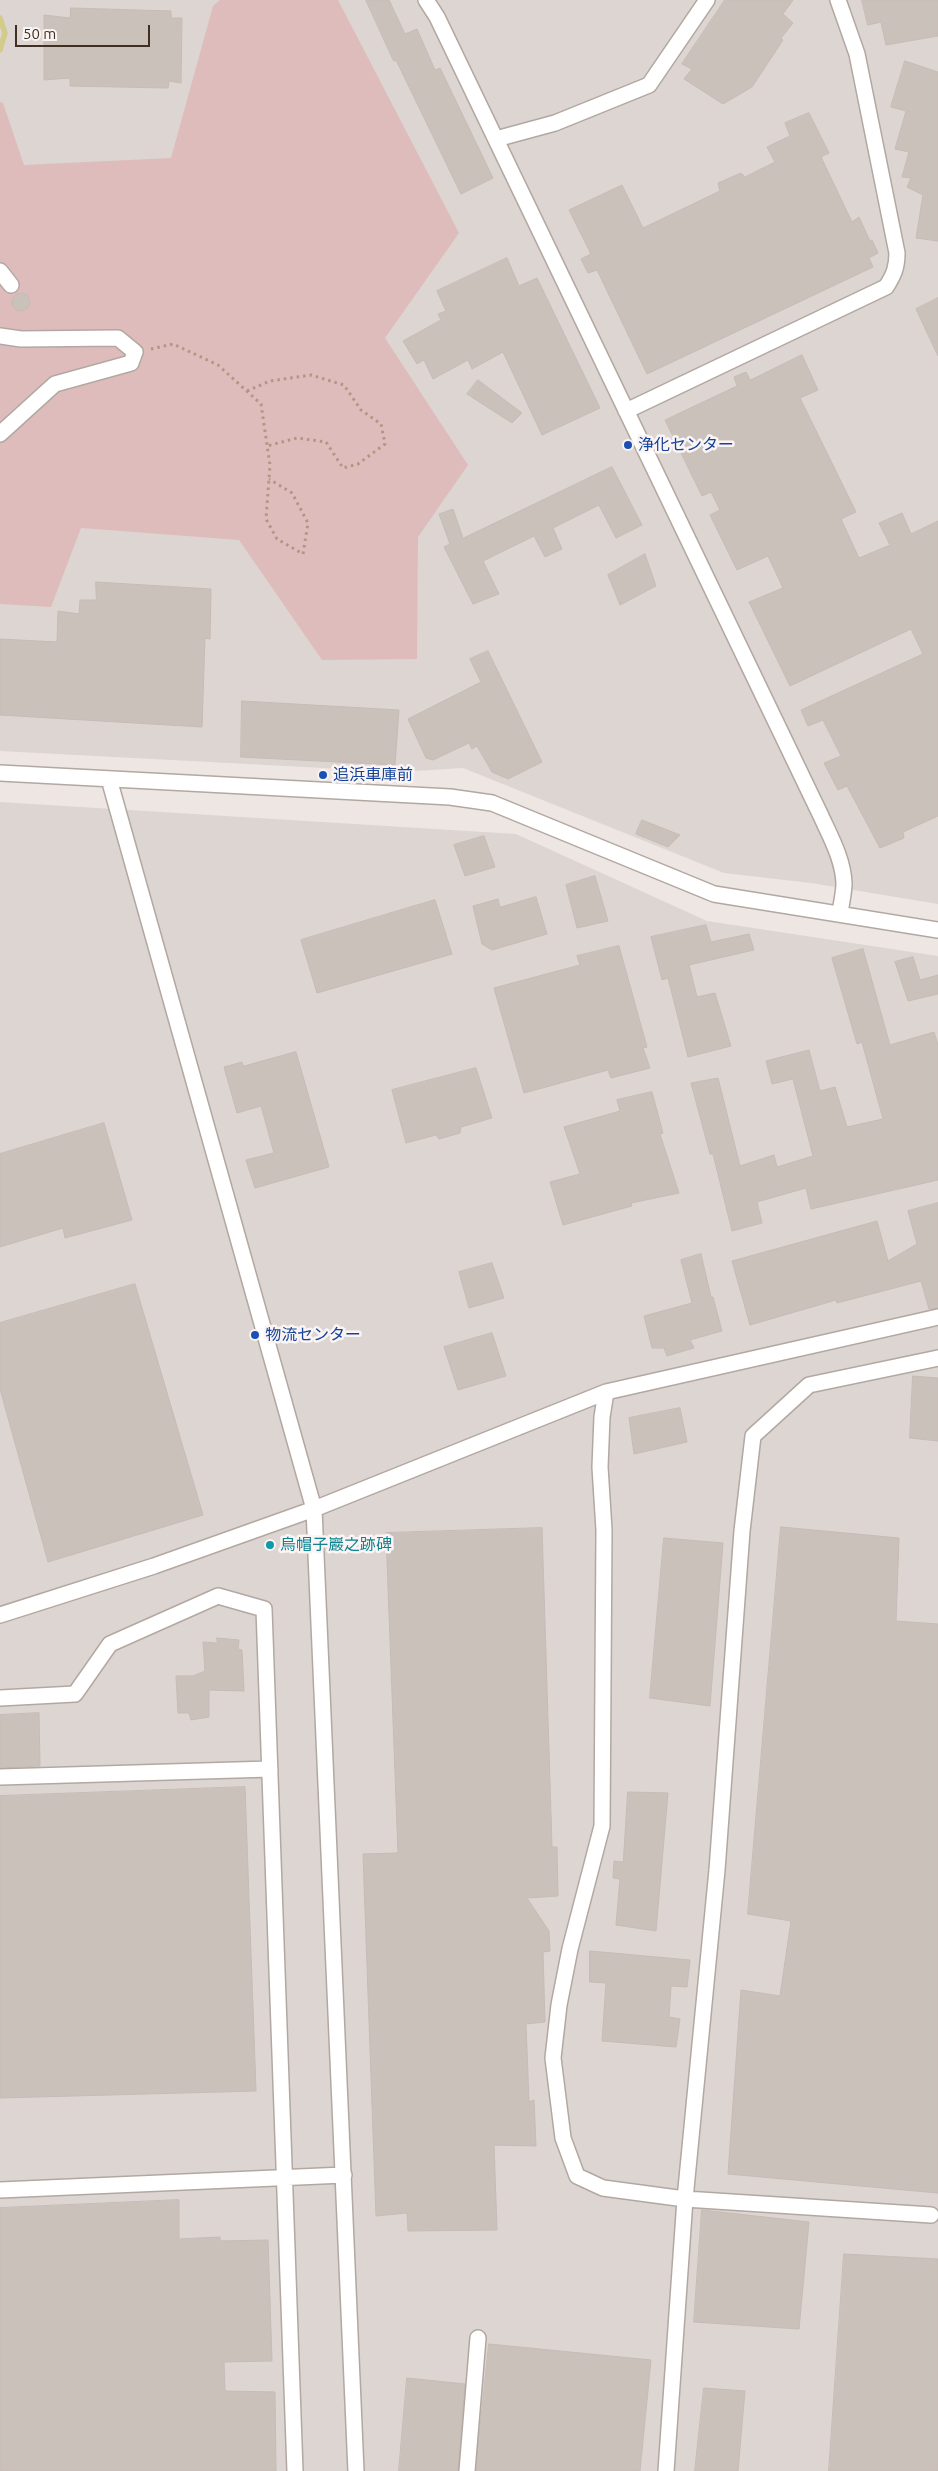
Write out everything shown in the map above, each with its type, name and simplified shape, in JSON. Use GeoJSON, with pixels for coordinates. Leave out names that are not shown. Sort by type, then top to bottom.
{"type":"FeatureCollection","features":[{"type":"Feature","properties":{"kind":"street"},"geometry":{"type":"LineString","coordinates":[[426,0],[437,17],[496,139],[836,849],[844,883],[840,914]]}},
{"type":"Feature","properties":{"kind":"street"},"geometry":{"type":"LineString","coordinates":[[496,139],[555,123],[649,85],[707,0]]}},
{"type":"Feature","properties":{"kind":"street"},"geometry":{"type":"LineString","coordinates":[[626,411],[886,287],[894,276],[897,267],[897,253],[856,54],[838,0]]}},
{"type":"Feature","properties":{"kind":"street"},"geometry":{"type":"LineString","coordinates":[[0,271],[11,285]]}},
{"type":"Feature","properties":{"kind":"street"},"geometry":{"type":"LineString","coordinates":[[0,336],[21,339],[118,338],[135,352],[131,363],[55,384],[0,434]]}},
{"type":"Feature","properties":{"kind":"street"},"geometry":{"type":"LineString","coordinates":[[0,773],[450,798],[492,803],[714,894],[938,930]]}},
{"type":"Feature","properties":{"kind":"street"},"geometry":{"type":"LineString","coordinates":[[109,779],[314,1509],[356,2471]]}},
{"type":"Feature","properties":{"kind":"street"},"geometry":{"type":"LineString","coordinates":[[0,1615],[154,1566],[314,1509],[606,1392],[938,1317]]}},
{"type":"Feature","properties":{"kind":"street"},"geometry":{"type":"LineString","coordinates":[[666,2471],[685,2199],[717,1870],[742,1531],[753,1436],[809,1385],[938,1358]]}},
{"type":"Feature","properties":{"kind":"street"},"geometry":{"type":"LineString","coordinates":[[606,1392],[602,1417],[600,1467],[604,1530],[602,1826],[568,1958],[559,2005],[553,2058],[563,2138],[577,2176],[603,2188],[685,2199],[931,2215]]}},
{"type":"Feature","properties":{"kind":"street"},"geometry":{"type":"LineString","coordinates":[[0,1698],[75,1694],[110,1644],[218,1596],[264,1609],[286,2177],[295,2471]]}},
{"type":"Feature","properties":{"kind":"street"},"geometry":{"type":"LineString","coordinates":[[0,1777],[270,1769]]}},
{"type":"Feature","properties":{"kind":"street"},"geometry":{"type":"LineString","coordinates":[[0,2190],[344,2175]]}},
{"type":"Feature","properties":{"kind":"street"},"geometry":{"type":"LineString","coordinates":[[467,2471],[478,2338]]}},
{"type":"Feature","properties":{"kind":"path"},"geometry":{"type":"LineString","coordinates":[[135,352],[173,344],[218,365],[261,404],[270,465],[266,520],[277,539],[303,554],[308,523],[292,493],[269,479]]}},
{"type":"Feature","properties":{"kind":"path"},"geometry":{"type":"LineString","coordinates":[[247,391],[270,381],[311,375],[344,385],[361,410],[381,424],[385,444],[358,464],[344,468],[326,442],[297,438],[267,446]]}},
{"type":"Feature","properties":{"kind":"shaded area"},"geometry":{"type":"Polygon","coordinates":[[[0,0],[938,0],[938,904],[811,883],[724,873],[463,768],[400,772],[0,751],[0,0]]]}},
{"type":"Feature","properties":{"kind":"shaded area"},"geometry":{"type":"Polygon","coordinates":[[[220,0],[338,0],[459,233],[385,338],[468,465],[418,537],[417,659],[322,660],[239,540],[81,528],[51,607],[0,604],[0,102],[3,103],[24,165],[171,158],[213,6],[220,0]]]}},
{"type":"Feature","properties":{"kind":"shaded area"},"geometry":{"type":"Polygon","coordinates":[[[0,802],[516,834],[707,921],[938,956],[938,2471],[0,2471],[0,802]]]}},
{"type":"Feature","properties":{"kind":"building"},"geometry":{"type":"Polygon","coordinates":[[[366,0],[389,0],[405,34],[417,29],[435,70],[440,68],[493,178],[461,194],[396,60],[394,61],[366,0]]]}},
{"type":"Feature","properties":{"kind":"building"},"geometry":{"type":"Polygon","coordinates":[[[725,0],[793,0],[783,14],[793,23],[781,38],[783,40],[752,87],[723,104],[684,79],[692,69],[682,64],[725,0]]]}},
{"type":"Feature","properties":{"kind":"building"},"geometry":{"type":"Polygon","coordinates":[[[862,0],[938,0],[938,36],[886,45],[881,22],[868,25],[862,0]]]}},
{"type":"Feature","properties":{"kind":"building"},"geometry":{"type":"Polygon","coordinates":[[[71,8],[171,11],[171,18],[182,18],[181,83],[169,81],[168,88],[70,86],[70,78],[44,80],[44,15],[70,18],[71,8]]]}},
{"type":"Feature","properties":{"kind":"building"},"geometry":{"type":"Polygon","coordinates":[[[905,61],[938,72],[938,241],[916,238],[923,195],[907,187],[911,178],[902,177],[909,152],[895,149],[906,111],[891,107],[905,61]]]}},
{"type":"Feature","properties":{"kind":"building"},"geometry":{"type":"Polygon","coordinates":[[[809,113],[829,153],[821,157],[852,222],[859,217],[878,253],[869,258],[873,267],[647,374],[597,270],[588,273],[581,259],[591,254],[569,210],[622,185],[643,228],[720,191],[718,183],[741,173],[745,177],[775,162],[767,147],[790,136],[785,123],[809,113]]]}},
{"type":"Feature","properties":{"kind":"building"},"geometry":{"type":"Polygon","coordinates":[[[507,258],[519,286],[537,278],[600,408],[542,435],[503,352],[472,369],[468,360],[433,379],[424,360],[417,364],[403,341],[441,320],[438,314],[446,311],[437,291],[507,258]]]}},
{"type":"Feature","properties":{"kind":"building"},"geometry":{"type":"Polygon","coordinates":[[[21,293],[27,296],[30,302],[27,308],[21,311],[15,308],[12,302],[15,296],[21,293]]]}},
{"type":"Feature","properties":{"kind":"building"},"geometry":{"type":"Polygon","coordinates":[[[938,298],[938,356],[916,309],[938,298]]]}},
{"type":"Feature","properties":{"kind":"building"},"geometry":{"type":"Polygon","coordinates":[[[802,355],[818,390],[800,398],[856,512],[841,519],[859,558],[890,545],[879,523],[902,513],[911,534],[938,521],[938,816],[903,832],[904,838],[880,848],[847,786],[838,790],[824,763],[841,756],[823,720],[808,726],[801,710],[923,654],[911,629],[790,686],[749,602],[783,588],[768,556],[737,570],[710,515],[720,510],[711,492],[702,496],[665,420],[737,386],[734,377],[746,372],[750,380],[802,355]]]}},
{"type":"Feature","properties":{"kind":"building"},"geometry":{"type":"Polygon","coordinates":[[[478,380],[522,413],[512,423],[467,394],[478,380]]]}},
{"type":"Feature","properties":{"kind":"building"},"geometry":{"type":"Polygon","coordinates":[[[612,467],[642,525],[616,538],[599,505],[553,528],[562,549],[545,557],[534,536],[483,561],[499,594],[473,604],[444,547],[450,544],[439,514],[453,509],[463,538],[612,467]]]}},
{"type":"Feature","properties":{"kind":"building"},"geometry":{"type":"Polygon","coordinates":[[[645,554],[656,586],[620,605],[608,575],[645,554]]]}},
{"type":"Feature","properties":{"kind":"building"},"geometry":{"type":"Polygon","coordinates":[[[96,582],[211,589],[210,639],[205,638],[202,727],[0,715],[0,639],[57,642],[58,611],[79,614],[80,600],[96,600],[96,582]]]}},
{"type":"Feature","properties":{"kind":"building"},"geometry":{"type":"Polygon","coordinates":[[[488,651],[542,762],[508,779],[492,772],[477,746],[472,749],[469,743],[433,760],[426,758],[408,719],[481,682],[470,659],[488,651]]]}},
{"type":"Feature","properties":{"kind":"building"},"geometry":{"type":"Polygon","coordinates":[[[242,701],[399,710],[395,765],[241,757],[242,701]]]}},
{"type":"Feature","properties":{"kind":"building"},"geometry":{"type":"Polygon","coordinates":[[[642,820],[680,835],[668,847],[636,834],[642,820]]]}},
{"type":"Feature","properties":{"kind":"building"},"geometry":{"type":"Polygon","coordinates":[[[484,836],[495,867],[465,876],[454,845],[484,836]]]}},
{"type":"Feature","properties":{"kind":"building"},"geometry":{"type":"Polygon","coordinates":[[[595,876],[608,921],[577,928],[566,885],[595,876]]]}},
{"type":"Feature","properties":{"kind":"building"},"geometry":{"type":"Polygon","coordinates":[[[536,897],[547,934],[492,950],[482,944],[473,906],[498,899],[500,907],[536,897]]]}},
{"type":"Feature","properties":{"kind":"building"},"geometry":{"type":"Polygon","coordinates":[[[435,900],[452,954],[317,993],[301,940],[435,900]]]}},
{"type":"Feature","properties":{"kind":"building"},"geometry":{"type":"Polygon","coordinates":[[[706,925],[711,942],[749,934],[754,950],[689,965],[697,997],[715,993],[731,1046],[688,1057],[668,978],[662,980],[651,937],[706,925]]]}},
{"type":"Feature","properties":{"kind":"building"},"geometry":{"type":"Polygon","coordinates":[[[619,946],[647,1047],[643,1048],[650,1068],[611,1078],[608,1070],[524,1093],[494,988],[580,965],[577,956],[619,946]]]}},
{"type":"Feature","properties":{"kind":"building"},"geometry":{"type":"Polygon","coordinates":[[[863,949],[890,1045],[934,1032],[938,1045],[938,1180],[811,1209],[806,1188],[757,1202],[762,1223],[732,1231],[713,1154],[710,1154],[691,1083],[718,1078],[740,1166],[774,1155],[777,1167],[813,1156],[793,1079],[772,1084],[766,1061],[809,1050],[820,1091],[835,1087],[847,1127],[883,1119],[862,1042],[857,1044],[832,958],[863,949]]]}},
{"type":"Feature","properties":{"kind":"building"},"geometry":{"type":"Polygon","coordinates":[[[913,957],[920,980],[938,975],[938,994],[908,1001],[895,962],[913,957]]]}},
{"type":"Feature","properties":{"kind":"building"},"geometry":{"type":"Polygon","coordinates":[[[296,1052],[329,1167],[255,1188],[246,1160],[274,1153],[261,1106],[237,1113],[224,1067],[242,1062],[243,1066],[296,1052]]]}},
{"type":"Feature","properties":{"kind":"building"},"geometry":{"type":"Polygon","coordinates":[[[476,1068],[492,1118],[461,1127],[460,1133],[439,1139],[436,1135],[406,1143],[392,1090],[476,1068]]]}},
{"type":"Feature","properties":{"kind":"building"},"geometry":{"type":"Polygon","coordinates":[[[652,1092],[663,1133],[660,1134],[679,1193],[631,1203],[632,1206],[563,1225],[550,1182],[580,1174],[564,1127],[620,1111],[617,1100],[652,1092]]]}},
{"type":"Feature","properties":{"kind":"building"},"geometry":{"type":"Polygon","coordinates":[[[104,1123],[132,1220],[65,1238],[63,1228],[0,1247],[0,1154],[104,1123]]]}},
{"type":"Feature","properties":{"kind":"building"},"geometry":{"type":"Polygon","coordinates":[[[938,1203],[938,1308],[929,1309],[921,1281],[837,1303],[836,1300],[750,1325],[732,1261],[877,1221],[888,1261],[917,1244],[908,1211],[938,1203]]]}},
{"type":"Feature","properties":{"kind":"building"},"geometry":{"type":"Polygon","coordinates":[[[701,1254],[711,1297],[713,1297],[722,1331],[690,1340],[694,1348],[667,1356],[664,1348],[652,1348],[644,1316],[692,1303],[681,1260],[701,1254]]]}},
{"type":"Feature","properties":{"kind":"building"},"geometry":{"type":"Polygon","coordinates":[[[492,1263],[504,1298],[469,1308],[459,1272],[492,1263]]]}},
{"type":"Feature","properties":{"kind":"building"},"geometry":{"type":"Polygon","coordinates":[[[135,1284],[203,1515],[48,1562],[0,1389],[0,1323],[135,1284]]]}},
{"type":"Feature","properties":{"kind":"building"},"geometry":{"type":"Polygon","coordinates":[[[492,1333],[506,1376],[458,1390],[444,1347],[492,1333]]]}},
{"type":"Feature","properties":{"kind":"building"},"geometry":{"type":"Polygon","coordinates":[[[913,1376],[938,1378],[938,1441],[910,1438],[913,1376]]]}},
{"type":"Feature","properties":{"kind":"building"},"geometry":{"type":"Polygon","coordinates":[[[680,1408],[687,1442],[634,1454],[629,1418],[680,1408]]]}},
{"type":"Feature","properties":{"kind":"building"},"geometry":{"type":"Polygon","coordinates":[[[781,1527],[899,1538],[896,1621],[938,1624],[938,2193],[728,2174],[741,1990],[780,1996],[791,1921],[748,1914],[781,1527]]]}},
{"type":"Feature","properties":{"kind":"building"},"geometry":{"type":"Polygon","coordinates":[[[542,1528],[552,1847],[557,1847],[558,1896],[527,1898],[549,1931],[550,1951],[543,1952],[545,2022],[526,2024],[529,2102],[534,2100],[536,2146],[494,2145],[497,2230],[408,2231],[407,2213],[376,2216],[363,1854],[398,1853],[386,1533],[542,1528]]]}},
{"type":"Feature","properties":{"kind":"building"},"geometry":{"type":"Polygon","coordinates":[[[664,1538],[723,1543],[710,1706],[650,1698],[664,1538]]]}},
{"type":"Feature","properties":{"kind":"building"},"geometry":{"type":"Polygon","coordinates":[[[217,1638],[239,1640],[238,1649],[242,1650],[244,1691],[209,1690],[209,1717],[191,1720],[189,1713],[178,1713],[176,1676],[193,1676],[205,1671],[203,1642],[217,1643],[217,1638]]]}},
{"type":"Feature","properties":{"kind":"building"},"geometry":{"type":"Polygon","coordinates":[[[39,1713],[40,1766],[0,1768],[0,1715],[39,1713]]]}},
{"type":"Feature","properties":{"kind":"building"},"geometry":{"type":"Polygon","coordinates":[[[245,1787],[256,2091],[0,2098],[0,1796],[245,1787]]]}},
{"type":"Feature","properties":{"kind":"building"},"geometry":{"type":"Polygon","coordinates":[[[628,1792],[668,1793],[656,1931],[616,1925],[620,1879],[613,1878],[614,1861],[623,1862],[628,1792]]]}},
{"type":"Feature","properties":{"kind":"building"},"geometry":{"type":"Polygon","coordinates":[[[590,1951],[690,1960],[687,1987],[671,1986],[669,2017],[680,2019],[676,2047],[602,2041],[606,1983],[590,1982],[590,1951]]]}},
{"type":"Feature","properties":{"kind":"building"},"geometry":{"type":"Polygon","coordinates":[[[179,2200],[179,2239],[220,2237],[220,2241],[268,2240],[272,2361],[224,2362],[225,2391],[275,2392],[276,2471],[0,2471],[0,2208],[179,2200]]]}},
{"type":"Feature","properties":{"kind":"building"},"geometry":{"type":"Polygon","coordinates":[[[702,2210],[809,2222],[799,2329],[694,2322],[702,2210]]]}},
{"type":"Feature","properties":{"kind":"building"},"geometry":{"type":"Polygon","coordinates":[[[844,2254],[938,2259],[938,2471],[829,2471],[844,2254]]]}},
{"type":"Feature","properties":{"kind":"building"},"geometry":{"type":"Polygon","coordinates":[[[489,2344],[651,2360],[640,2471],[476,2471],[489,2344]]]}},
{"type":"Feature","properties":{"kind":"building"},"geometry":{"type":"Polygon","coordinates":[[[407,2378],[465,2384],[458,2471],[399,2471],[407,2378]]]}},
{"type":"Feature","properties":{"kind":"building"},"geometry":{"type":"Polygon","coordinates":[[[704,2388],[745,2391],[738,2471],[695,2471],[704,2388]]]}},
{"type":"Feature","properties":{"kind":"waterway"},"geometry":{"type":"LineString","coordinates":[[0,18],[5,33],[0,50]]}},
{"type":"Feature","properties":{"kind":"place","name":"浄化センター"},"geometry":{"type":"Point","coordinates":[628,445]}},
{"type":"Feature","properties":{"kind":"place","name":"追浜車庫前"},"geometry":{"type":"Point","coordinates":[323,775]}},
{"type":"Feature","properties":{"kind":"place","name":"物流センター"},"geometry":{"type":"Point","coordinates":[255,1335]}},
{"type":"Feature","properties":{"kind":"place","name":"烏帽子巖之跡碑"},"geometry":{"type":"Point","coordinates":[270,1545]}}]}
